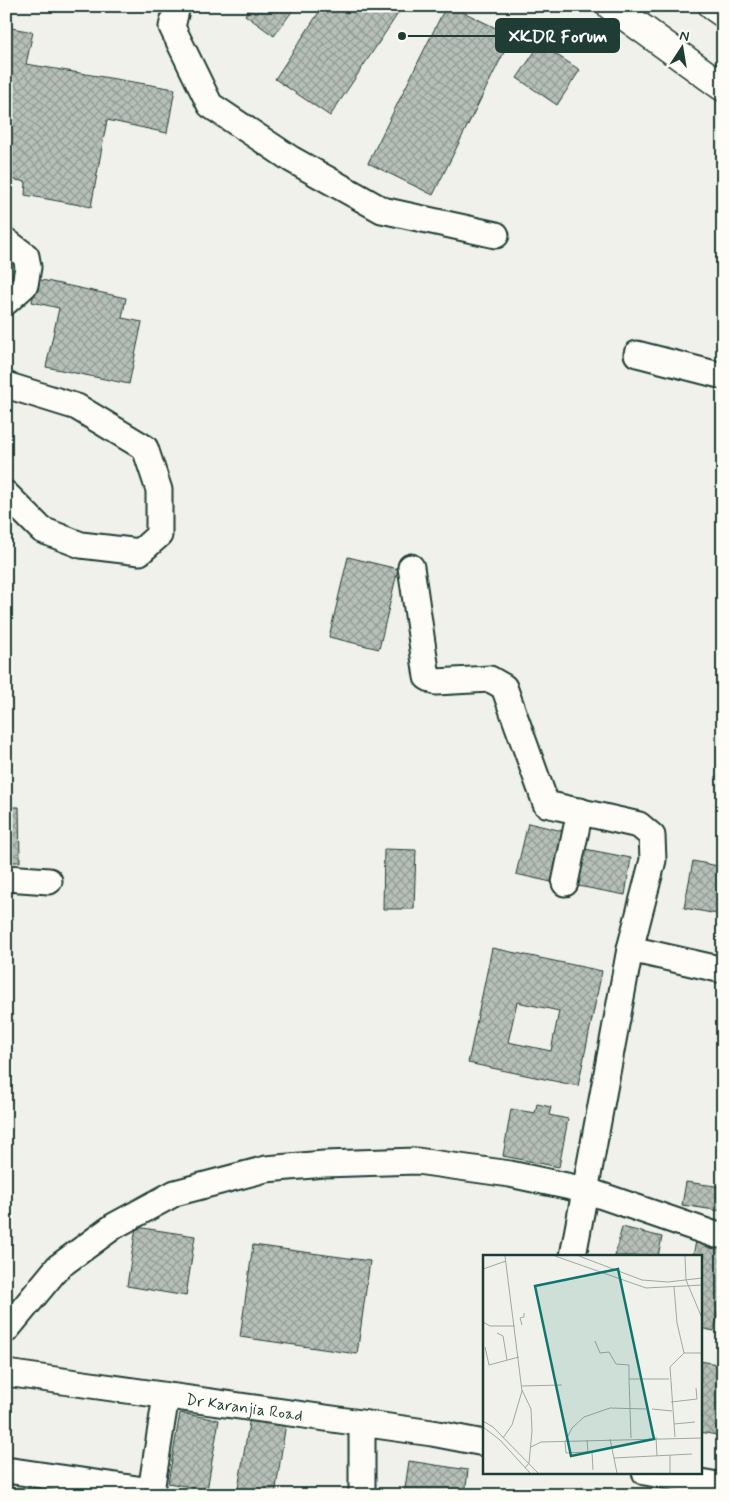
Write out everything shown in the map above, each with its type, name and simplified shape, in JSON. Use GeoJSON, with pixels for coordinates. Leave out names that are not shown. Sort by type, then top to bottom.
{"type":"FeatureCollection","features":[{"type":"Feature","properties":{"kind":"main road"},"geometry":{"type":"LineString","coordinates":[[611,6],[723,86]]}},
{"type":"Feature","properties":{"kind":"main road"},"geometry":{"type":"LineString","coordinates":[[713,6],[723,13]]}},
{"type":"Feature","properties":{"kind":"street"},"geometry":{"type":"LineString","coordinates":[[177,6],[172,27],[210,105],[291,159],[382,210],[496,235]]}},
{"type":"Feature","properties":{"kind":"street"},"geometry":{"type":"LineString","coordinates":[[6,242],[26,256],[28,266],[25,285],[6,302]]}},
{"type":"Feature","properties":{"kind":"street"},"geometry":{"type":"LineString","coordinates":[[637,354],[723,376]]}},
{"type":"Feature","properties":{"kind":"street"},"geometry":{"type":"LineString","coordinates":[[6,385],[77,407],[145,448],[159,490],[159,535],[140,552],[81,545],[42,530],[6,494]]}},
{"type":"Feature","properties":{"kind":"street"},"geometry":{"type":"LineString","coordinates":[[412,567],[427,677],[436,682],[490,679],[504,687],[546,804],[639,824],[652,836],[653,860],[630,949],[573,1255]]}},
{"type":"Feature","properties":{"kind":"street"},"geometry":{"type":"LineString","coordinates":[[565,883],[580,812]]}},
{"type":"Feature","properties":{"kind":"street"},"geometry":{"type":"LineString","coordinates":[[6,878],[49,881]]}},
{"type":"Feature","properties":{"kind":"street"},"geometry":{"type":"LineString","coordinates":[[630,949],[723,970]]}},
{"type":"Feature","properties":{"kind":"street"},"geometry":{"type":"LineString","coordinates":[[6,1330],[58,1267],[114,1226],[175,1193],[266,1169],[324,1164],[416,1161],[510,1174],[585,1190],[716,1235]]}},
{"type":"Feature","properties":{"kind":"street","name":"Dr Karanjia Road"},"geometry":{"type":"LineString","coordinates":[[6,1372],[432,1433],[483,1443]]}},
{"type":"Feature","properties":{"kind":"street"},"geometry":{"type":"LineString","coordinates":[[6,1470],[160,1493],[166,1396]]}},
{"type":"Feature","properties":{"kind":"street"},"geometry":{"type":"LineString","coordinates":[[362,1424],[362,1495]]}},
{"type":"Feature","properties":{"kind":"street"},"geometry":{"type":"LineString","coordinates":[[656,1474],[723,1486]]}},
{"type":"Feature","properties":{"kind":"building"},"geometry":{"type":"Polygon","coordinates":[[[251,6],[296,6],[274,36],[245,15],[251,6]]]}},
{"type":"Feature","properties":{"kind":"building"},"geometry":{"type":"Polygon","coordinates":[[[323,6],[403,6],[330,116],[275,79],[323,6]]]}},
{"type":"Feature","properties":{"kind":"building"},"geometry":{"type":"Polygon","coordinates":[[[446,6],[451,6],[512,36],[433,195],[368,163],[446,6]]]}},
{"type":"Feature","properties":{"kind":"building"},"geometry":{"type":"Polygon","coordinates":[[[6,27],[33,32],[26,64],[175,89],[167,133],[107,120],[91,207],[25,195],[26,182],[6,178],[6,27]]]}},
{"type":"Feature","properties":{"kind":"building"},"geometry":{"type":"Polygon","coordinates":[[[540,44],[580,70],[557,105],[517,78],[540,44]]]}},
{"type":"Feature","properties":{"kind":"building"},"geometry":{"type":"Polygon","coordinates":[[[37,279],[126,298],[122,318],[142,322],[129,384],[46,367],[59,308],[32,302],[37,279]]]}},
{"type":"Feature","properties":{"kind":"building"},"geometry":{"type":"Polygon","coordinates":[[[348,557],[398,569],[379,649],[329,637],[348,557]]]}},
{"type":"Feature","properties":{"kind":"building"},"geometry":{"type":"Polygon","coordinates":[[[6,807],[19,807],[20,862],[6,862],[6,807]]]}},
{"type":"Feature","properties":{"kind":"building"},"geometry":{"type":"Polygon","coordinates":[[[528,823],[571,833],[560,884],[516,874],[528,823]]]}},
{"type":"Feature","properties":{"kind":"building"},"geometry":{"type":"Polygon","coordinates":[[[384,849],[416,850],[414,909],[383,909],[384,849]]]}},
{"type":"Feature","properties":{"kind":"building"},"geometry":{"type":"Polygon","coordinates":[[[585,849],[631,858],[625,895],[578,886],[585,849]]]}},
{"type":"Feature","properties":{"kind":"building"},"geometry":{"type":"Polygon","coordinates":[[[693,861],[723,867],[723,915],[684,908],[693,861]]]}},
{"type":"Feature","properties":{"kind":"building"},"geometry":{"type":"Polygon","coordinates":[[[492,948],[602,971],[578,1086],[468,1063],[492,948]],[[517,1002],[508,1042],[551,1051],[559,1011],[517,1002]]]}},
{"type":"Feature","properties":{"kind":"building"},"geometry":{"type":"Polygon","coordinates":[[[537,1104],[551,1107],[549,1115],[568,1119],[559,1167],[503,1156],[511,1109],[535,1113],[537,1104]]]}},
{"type":"Feature","properties":{"kind":"building"},"geometry":{"type":"Polygon","coordinates":[[[686,1182],[723,1187],[723,1232],[718,1231],[721,1211],[682,1205],[686,1182]]]}},
{"type":"Feature","properties":{"kind":"building"},"geometry":{"type":"Polygon","coordinates":[[[136,1227],[195,1236],[186,1296],[127,1286],[136,1227]]]}},
{"type":"Feature","properties":{"kind":"building"},"geometry":{"type":"Polygon","coordinates":[[[622,1227],[662,1237],[658,1255],[615,1255],[622,1227]]]}},
{"type":"Feature","properties":{"kind":"building"},"geometry":{"type":"Polygon","coordinates":[[[696,1241],[723,1247],[723,1292],[714,1331],[702,1328],[702,1255],[693,1255],[696,1241]]]}},
{"type":"Feature","properties":{"kind":"building"},"geometry":{"type":"Polygon","coordinates":[[[253,1245],[370,1261],[357,1354],[240,1337],[253,1245]]]}},
{"type":"Feature","properties":{"kind":"building"},"geometry":{"type":"Polygon","coordinates":[[[702,1361],[723,1365],[723,1401],[717,1435],[702,1432],[702,1361]]]}},
{"type":"Feature","properties":{"kind":"building"},"geometry":{"type":"Polygon","coordinates":[[[180,1413],[219,1420],[207,1490],[168,1483],[180,1413]]]}},
{"type":"Feature","properties":{"kind":"building"},"geometry":{"type":"Polygon","coordinates":[[[250,1417],[286,1423],[275,1495],[237,1495],[250,1417]]]}},
{"type":"Feature","properties":{"kind":"building"},"geometry":{"type":"Polygon","coordinates":[[[409,1461],[468,1470],[465,1495],[404,1495],[409,1461]]]}},
{"type":"Feature","properties":{"kind":"building"},"geometry":{"type":"Polygon","coordinates":[[[594,1487],[631,1495],[592,1495],[594,1487]]]}},
{"type":"Feature","properties":{"kind":"place","name":"XKDR Forum"},"geometry":{"type":"Point","coordinates":[402,36]}}]}
